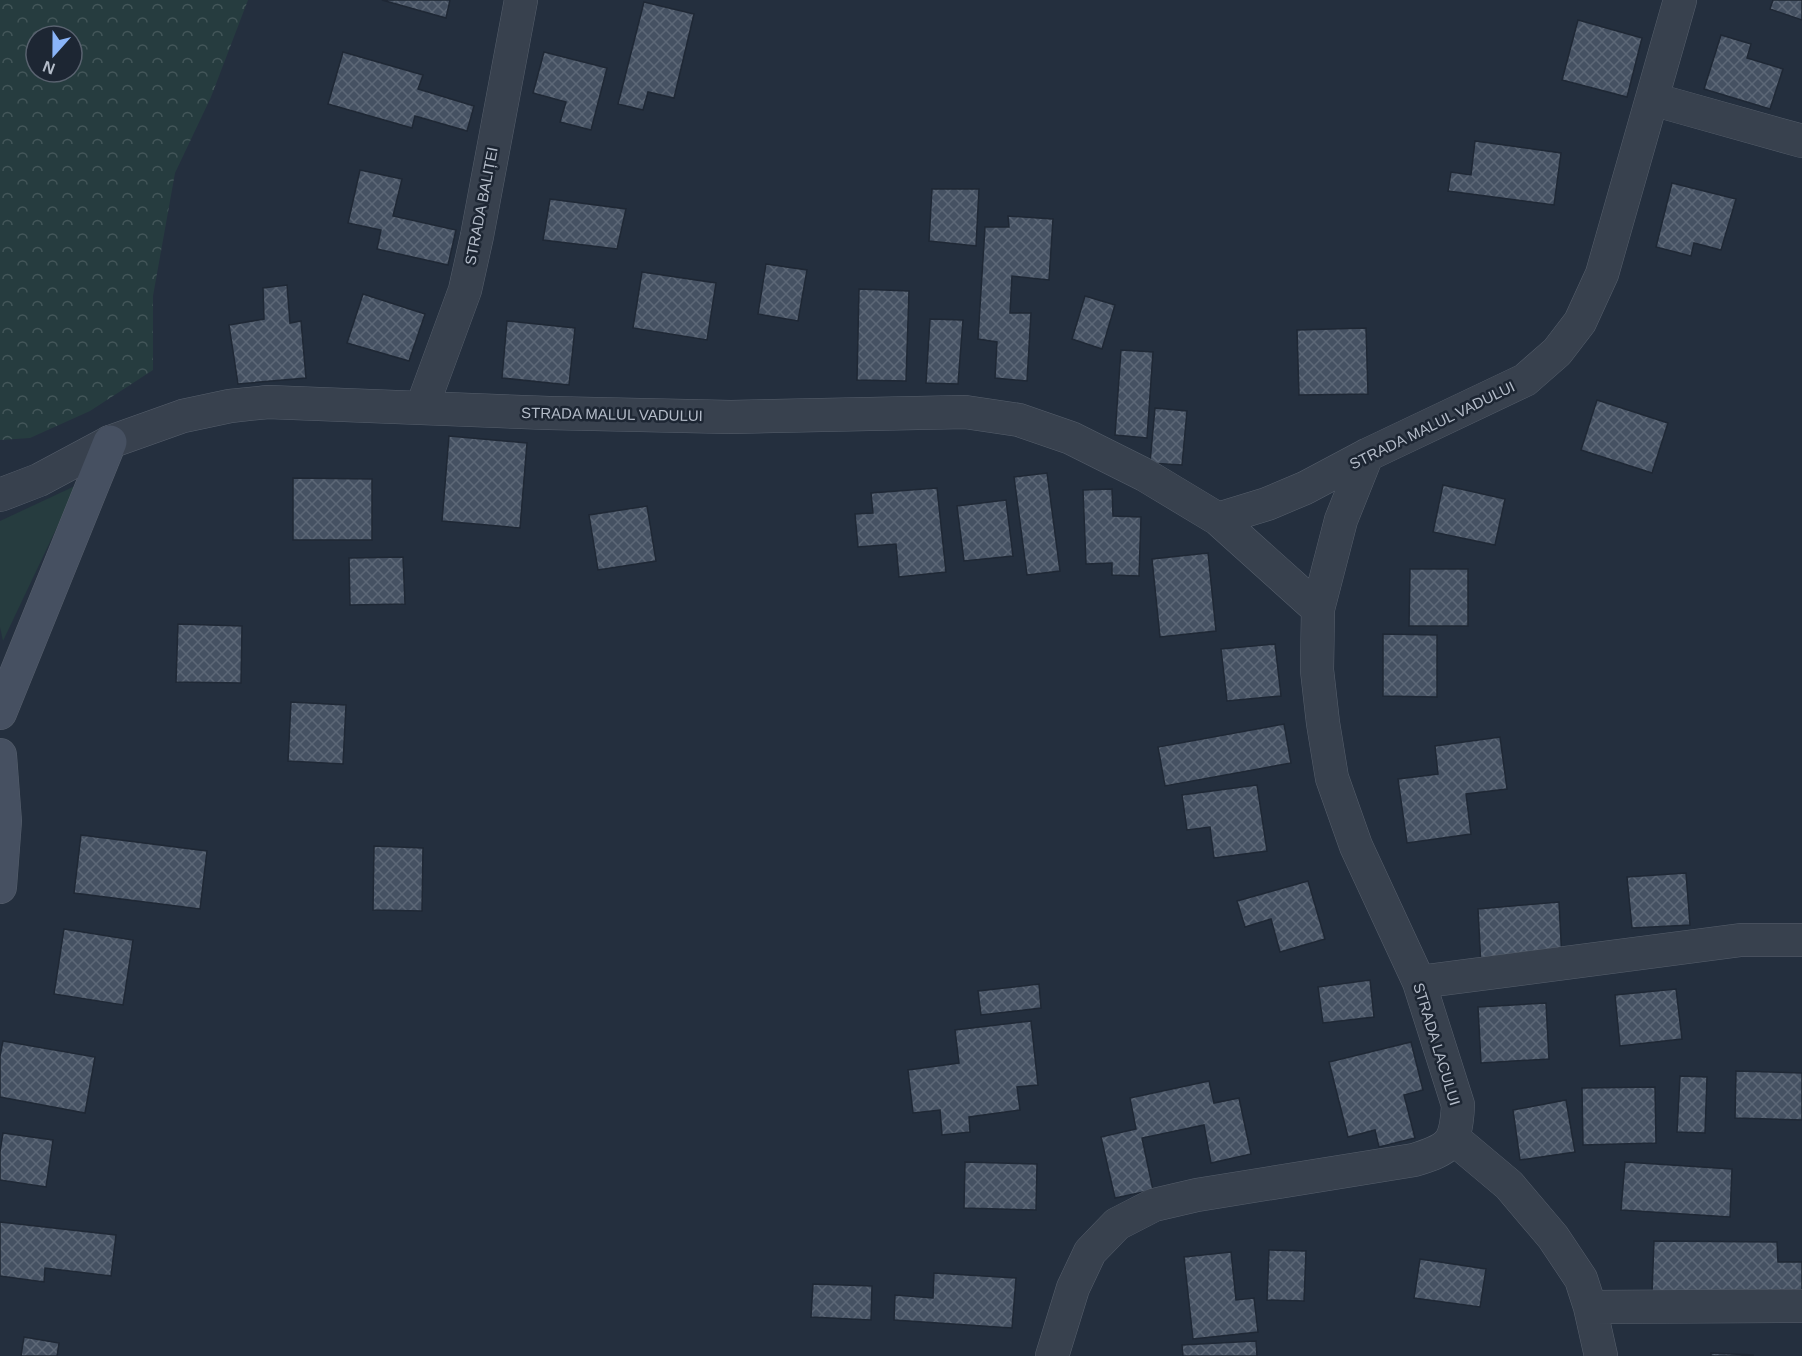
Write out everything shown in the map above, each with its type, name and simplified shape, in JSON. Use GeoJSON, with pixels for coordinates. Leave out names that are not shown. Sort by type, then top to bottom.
{"type":"FeatureCollection","features":[{"type":"Feature","properties":{"kind":"main road"},"geometry":{"type":"LineString","coordinates":[[0,713],[111,442]]}},
{"type":"Feature","properties":{"kind":"main road"},"geometry":{"type":"LineString","coordinates":[[0,755],[5,821],[0,887]]}},
{"type":"Feature","properties":{"kind":"street","name":"STRADA BALIȚEI"},"geometry":{"type":"LineString","coordinates":[[422,407],[465,290],[521,0]]}},
{"type":"Feature","properties":{"kind":"street","name":"STRADA MALUL VADULUI"},"geometry":{"type":"LineString","coordinates":[[1218,519],[1305,488],[1367,455],[1525,380],[1557,352],[1580,322],[1602,274],[1680,0]]}},
{"type":"Feature","properties":{"kind":"street"},"geometry":{"type":"LineString","coordinates":[[1652,99],[1802,141]]}},
{"type":"Feature","properties":{"kind":"street","name":"STRADA MALUL VADULUI"},"geometry":{"type":"LineString","coordinates":[[0,495],[39,480],[111,442],[183,416],[230,406],[268,402],[549,413],[731,417],[965,412],[1019,420],[1071,438],[1145,475],[1218,519],[1318,609]]}},
{"type":"Feature","properties":{"kind":"street","name":"STRADA LACULUI"},"geometry":{"type":"LineString","coordinates":[[1367,455],[1341,519],[1318,609],[1317,670],[1323,723],[1332,778],[1356,846],[1419,981],[1458,1105],[1457,1124],[1453,1138]]}},
{"type":"Feature","properties":{"kind":"street"},"geometry":{"type":"LineString","coordinates":[[1419,981],[1741,940],[1802,940]]}},
{"type":"Feature","properties":{"kind":"street"},"geometry":{"type":"LineString","coordinates":[[1052,1356],[1073,1288],[1090,1252],[1117,1224],[1154,1205],[1197,1195],[1414,1160],[1440,1152],[1453,1138],[1509,1185],[1553,1236],[1581,1279],[1601,1356]]}},
{"type":"Feature","properties":{"kind":"street"},"geometry":{"type":"LineString","coordinates":[[1590,1308],[1802,1306]]}},
{"type":"Feature","properties":{"kind":"green space"},"geometry":{"type":"Polygon","coordinates":[[[0,0],[248,0],[211,97],[175,173],[153,296],[153,370],[90,411],[30,438],[0,440],[0,0]]]}},
{"type":"Feature","properties":{"kind":"green space"},"geometry":{"type":"Polygon","coordinates":[[[77,485],[3,641],[0,627],[0,521],[77,485]]]}},
{"type":"Feature","properties":{"kind":"building"},"geometry":{"type":"Polygon","coordinates":[[[382,0],[450,0],[446,18],[382,0]]]}},
{"type":"Feature","properties":{"kind":"building"},"geometry":{"type":"Polygon","coordinates":[[[1773,0],[1802,0],[1802,20],[1770,9],[1773,0]]]}},
{"type":"Feature","properties":{"kind":"building"},"geometry":{"type":"Polygon","coordinates":[[[644,2],[694,14],[674,98],[648,92],[643,110],[618,104],[644,2]]]}},
{"type":"Feature","properties":{"kind":"building"},"geometry":{"type":"Polygon","coordinates":[[[1578,20],[1642,38],[1627,97],[1562,80],[1578,20]]]}},
{"type":"Feature","properties":{"kind":"building"},"geometry":{"type":"Polygon","coordinates":[[[1721,35],[1751,44],[1747,58],[1783,69],[1770,109],[1704,89],[1721,35]]]}},
{"type":"Feature","properties":{"kind":"building"},"geometry":{"type":"Polygon","coordinates":[[[343,52],[423,75],[418,89],[474,106],[467,131],[415,116],[412,128],[328,104],[343,52]]]}},
{"type":"Feature","properties":{"kind":"building"},"geometry":{"type":"Polygon","coordinates":[[[544,52],[607,68],[591,130],[560,122],[566,102],[533,93],[544,52]]]}},
{"type":"Feature","properties":{"kind":"building"},"geometry":{"type":"Polygon","coordinates":[[[1475,141],[1561,153],[1554,205],[1448,191],[1451,172],[1471,175],[1475,141]]]}},
{"type":"Feature","properties":{"kind":"building"},"geometry":{"type":"Polygon","coordinates":[[[360,170],[402,179],[393,216],[456,230],[448,265],[377,249],[381,230],[348,223],[360,170]]]}},
{"type":"Feature","properties":{"kind":"building"},"geometry":{"type":"Polygon","coordinates":[[[1672,183],[1736,199],[1721,250],[1694,243],[1691,256],[1656,247],[1672,183]]]}},
{"type":"Feature","properties":{"kind":"building"},"geometry":{"type":"Polygon","coordinates":[[[932,189],[979,189],[976,246],[929,241],[932,189]]]}},
{"type":"Feature","properties":{"kind":"building"},"geometry":{"type":"Polygon","coordinates":[[[550,199],[626,209],[617,249],[543,240],[550,199]]]}},
{"type":"Feature","properties":{"kind":"building"},"geometry":{"type":"Polygon","coordinates":[[[1008,216],[1053,219],[1049,280],[1012,276],[1010,313],[1031,313],[1027,381],[995,378],[997,342],[978,339],[985,227],[1009,227],[1008,216]]]}},
{"type":"Feature","properties":{"kind":"building"},"geometry":{"type":"Polygon","coordinates":[[[766,264],[807,270],[798,321],[758,314],[766,264]]]}},
{"type":"Feature","properties":{"kind":"building"},"geometry":{"type":"Polygon","coordinates":[[[642,272],[716,283],[707,340],[633,328],[642,272]]]}},
{"type":"Feature","properties":{"kind":"building"},"geometry":{"type":"Polygon","coordinates":[[[287,285],[290,323],[301,321],[306,378],[238,384],[229,325],[264,319],[263,288],[287,285]]]}},
{"type":"Feature","properties":{"kind":"building"},"geometry":{"type":"Polygon","coordinates":[[[859,289],[909,291],[906,381],[857,380],[859,289]]]}},
{"type":"Feature","properties":{"kind":"building"},"geometry":{"type":"Polygon","coordinates":[[[363,294],[425,314],[409,361],[347,343],[363,294]]]}},
{"type":"Feature","properties":{"kind":"building"},"geometry":{"type":"Polygon","coordinates":[[[1085,296],[1115,305],[1102,349],[1072,339],[1085,296]]]}},
{"type":"Feature","properties":{"kind":"building"},"geometry":{"type":"Polygon","coordinates":[[[930,319],[963,320],[958,384],[926,383],[930,319]]]}},
{"type":"Feature","properties":{"kind":"building"},"geometry":{"type":"Polygon","coordinates":[[[507,321],[575,328],[569,385],[502,378],[507,321]]]}},
{"type":"Feature","properties":{"kind":"building"},"geometry":{"type":"Polygon","coordinates":[[[1366,328],[1368,394],[1299,395],[1297,330],[1366,328]]]}},
{"type":"Feature","properties":{"kind":"building"},"geometry":{"type":"Polygon","coordinates":[[[1121,350],[1153,352],[1147,438],[1115,435],[1121,350]]]}},
{"type":"Feature","properties":{"kind":"building"},"geometry":{"type":"Polygon","coordinates":[[[1597,400],[1668,423],[1652,473],[1581,450],[1597,400]]]}},
{"type":"Feature","properties":{"kind":"building"},"geometry":{"type":"Polygon","coordinates":[[[1155,408],[1187,411],[1182,465],[1150,463],[1155,408]]]}},
{"type":"Feature","properties":{"kind":"building"},"geometry":{"type":"Polygon","coordinates":[[[449,436],[527,443],[520,528],[442,521],[449,436]]]}},
{"type":"Feature","properties":{"kind":"building"},"geometry":{"type":"Polygon","coordinates":[[[1047,473],[1060,571],[1027,575],[1014,477],[1047,473]]]}},
{"type":"Feature","properties":{"kind":"building"},"geometry":{"type":"Polygon","coordinates":[[[293,478],[372,479],[372,540],[293,540],[293,478]]]}},
{"type":"Feature","properties":{"kind":"building"},"geometry":{"type":"Polygon","coordinates":[[[1443,485],[1505,499],[1495,545],[1433,532],[1443,485]]]}},
{"type":"Feature","properties":{"kind":"building"},"geometry":{"type":"Polygon","coordinates":[[[937,488],[946,572],[899,577],[896,544],[858,547],[855,514],[873,513],[871,493],[937,488]]]}},
{"type":"Feature","properties":{"kind":"building"},"geometry":{"type":"Polygon","coordinates":[[[1112,489],[1113,516],[1141,517],[1139,576],[1112,575],[1112,563],[1086,564],[1083,490],[1112,489]]]}},
{"type":"Feature","properties":{"kind":"building"},"geometry":{"type":"Polygon","coordinates":[[[1006,500],[1013,556],[964,561],[957,506],[1006,500]]]}},
{"type":"Feature","properties":{"kind":"building"},"geometry":{"type":"Polygon","coordinates":[[[647,506],[656,561],[598,570],[589,515],[647,506]]]}},
{"type":"Feature","properties":{"kind":"building"},"geometry":{"type":"Polygon","coordinates":[[[1208,553],[1216,631],[1160,637],[1152,559],[1208,553]]]}},
{"type":"Feature","properties":{"kind":"building"},"geometry":{"type":"Polygon","coordinates":[[[403,557],[405,604],[350,605],[349,558],[403,557]]]}},
{"type":"Feature","properties":{"kind":"building"},"geometry":{"type":"Polygon","coordinates":[[[1410,569],[1468,569],[1468,626],[1409,626],[1410,569]]]}},
{"type":"Feature","properties":{"kind":"building"},"geometry":{"type":"Polygon","coordinates":[[[178,624],[242,626],[241,683],[176,682],[178,624]]]}},
{"type":"Feature","properties":{"kind":"building"},"geometry":{"type":"Polygon","coordinates":[[[1383,634],[1437,635],[1437,697],[1383,696],[1383,634]]]}},
{"type":"Feature","properties":{"kind":"building"},"geometry":{"type":"Polygon","coordinates":[[[1275,644],[1281,696],[1227,701],[1221,649],[1275,644]]]}},
{"type":"Feature","properties":{"kind":"building"},"geometry":{"type":"Polygon","coordinates":[[[291,702],[346,705],[343,764],[288,761],[291,702]]]}},
{"type":"Feature","properties":{"kind":"building"},"geometry":{"type":"Polygon","coordinates":[[[1284,724],[1291,763],[1165,786],[1158,747],[1284,724]]]}},
{"type":"Feature","properties":{"kind":"building"},"geometry":{"type":"Polygon","coordinates":[[[1500,737],[1507,789],[1466,794],[1471,834],[1407,843],[1398,779],[1438,774],[1435,746],[1500,737]]]}},
{"type":"Feature","properties":{"kind":"building"},"geometry":{"type":"Polygon","coordinates":[[[1257,785],[1267,851],[1214,858],[1210,827],[1187,830],[1182,795],[1257,785]]]}},
{"type":"Feature","properties":{"kind":"building"},"geometry":{"type":"Polygon","coordinates":[[[81,835],[207,851],[200,909],[74,893],[81,835]]]}},
{"type":"Feature","properties":{"kind":"building"},"geometry":{"type":"Polygon","coordinates":[[[374,846],[423,848],[422,911],[373,910],[374,846]]]}},
{"type":"Feature","properties":{"kind":"building"},"geometry":{"type":"Polygon","coordinates":[[[1686,873],[1690,925],[1632,928],[1627,877],[1686,873]]]}},
{"type":"Feature","properties":{"kind":"building"},"geometry":{"type":"Polygon","coordinates":[[[1308,881],[1325,939],[1280,952],[1271,919],[1245,927],[1237,901],[1308,881]]]}},
{"type":"Feature","properties":{"kind":"building"},"geometry":{"type":"Polygon","coordinates":[[[1559,902],[1562,960],[1481,967],[1478,909],[1559,902]]]}},
{"type":"Feature","properties":{"kind":"building"},"geometry":{"type":"Polygon","coordinates":[[[64,929],[133,940],[123,1005],[54,994],[64,929]]]}},
{"type":"Feature","properties":{"kind":"building"},"geometry":{"type":"Polygon","coordinates":[[[1370,980],[1374,1017],[1323,1023],[1318,987],[1370,980]]]}},
{"type":"Feature","properties":{"kind":"building"},"geometry":{"type":"Polygon","coordinates":[[[1039,984],[1041,1008],[981,1015],[978,991],[1039,984]]]}},
{"type":"Feature","properties":{"kind":"building"},"geometry":{"type":"Polygon","coordinates":[[[1676,989],[1682,1039],[1620,1046],[1615,995],[1676,989]]]}},
{"type":"Feature","properties":{"kind":"building"},"geometry":{"type":"Polygon","coordinates":[[[1546,1003],[1549,1059],[1481,1063],[1478,1007],[1546,1003]]]}},
{"type":"Feature","properties":{"kind":"building"},"geometry":{"type":"Polygon","coordinates":[[[1031,1021],[1038,1085],[1017,1087],[1020,1110],[969,1117],[970,1132],[942,1135],[940,1110],[913,1113],[908,1070],[959,1063],[955,1030],[1031,1021]]]}},
{"type":"Feature","properties":{"kind":"building"},"geometry":{"type":"Polygon","coordinates":[[[3,1041],[95,1057],[85,1113],[0,1097],[0,1056],[3,1041]]]}},
{"type":"Feature","properties":{"kind":"building"},"geometry":{"type":"Polygon","coordinates":[[[1411,1042],[1423,1090],[1404,1095],[1415,1138],[1379,1147],[1375,1130],[1348,1137],[1329,1062],[1411,1042]]]}},
{"type":"Feature","properties":{"kind":"building"},"geometry":{"type":"Polygon","coordinates":[[[1736,1071],[1802,1073],[1802,1120],[1735,1118],[1736,1071]]]}},
{"type":"Feature","properties":{"kind":"building"},"geometry":{"type":"Polygon","coordinates":[[[1680,1076],[1707,1077],[1705,1133],[1677,1132],[1680,1076]]]}},
{"type":"Feature","properties":{"kind":"building"},"geometry":{"type":"Polygon","coordinates":[[[1209,1081],[1214,1103],[1239,1098],[1251,1154],[1211,1163],[1204,1125],[1142,1138],[1153,1190],[1115,1198],[1101,1137],[1136,1129],[1130,1098],[1209,1081]]]}},
{"type":"Feature","properties":{"kind":"building"},"geometry":{"type":"Polygon","coordinates":[[[1655,1087],[1656,1143],[1583,1145],[1582,1088],[1655,1087]]]}},
{"type":"Feature","properties":{"kind":"building"},"geometry":{"type":"Polygon","coordinates":[[[1566,1100],[1575,1152],[1520,1160],[1513,1110],[1566,1100]]]}},
{"type":"Feature","properties":{"kind":"building"},"geometry":{"type":"Polygon","coordinates":[[[3,1133],[53,1140],[46,1187],[0,1180],[3,1133]]]}},
{"type":"Feature","properties":{"kind":"building"},"geometry":{"type":"Polygon","coordinates":[[[965,1162],[1037,1164],[1036,1210],[964,1208],[965,1162]]]}},
{"type":"Feature","properties":{"kind":"building"},"geometry":{"type":"Polygon","coordinates":[[[1625,1162],[1732,1169],[1730,1217],[1621,1210],[1625,1162]]]}},
{"type":"Feature","properties":{"kind":"building"},"geometry":{"type":"Polygon","coordinates":[[[0,1222],[116,1235],[111,1276],[45,1268],[44,1282],[0,1276],[0,1222]]]}},
{"type":"Feature","properties":{"kind":"building"},"geometry":{"type":"Polygon","coordinates":[[[1654,1241],[1777,1242],[1778,1262],[1802,1262],[1802,1298],[1652,1293],[1654,1241]]]}},
{"type":"Feature","properties":{"kind":"building"},"geometry":{"type":"Polygon","coordinates":[[[1269,1250],[1306,1251],[1304,1301],[1267,1300],[1269,1250]]]}},
{"type":"Feature","properties":{"kind":"building"},"geometry":{"type":"Polygon","coordinates":[[[1231,1252],[1236,1300],[1254,1298],[1258,1332],[1193,1339],[1184,1257],[1231,1252]]]}},
{"type":"Feature","properties":{"kind":"building"},"geometry":{"type":"Polygon","coordinates":[[[1420,1259],[1486,1269],[1480,1307],[1414,1298],[1420,1259]]]}},
{"type":"Feature","properties":{"kind":"building"},"geometry":{"type":"Polygon","coordinates":[[[934,1273],[1016,1278],[1012,1328],[894,1320],[895,1295],[933,1298],[934,1273]]]}},
{"type":"Feature","properties":{"kind":"building"},"geometry":{"type":"Polygon","coordinates":[[[813,1284],[872,1286],[871,1320],[811,1317],[813,1284]]]}},
{"type":"Feature","properties":{"kind":"building"},"geometry":{"type":"Polygon","coordinates":[[[24,1337],[59,1343],[57,1356],[21,1356],[24,1337]]]}},
{"type":"Feature","properties":{"kind":"building"},"geometry":{"type":"Polygon","coordinates":[[[1256,1341],[1257,1356],[1183,1356],[1182,1345],[1256,1341]]]}},
{"type":"Feature","properties":{"kind":"building"},"geometry":{"type":"Polygon","coordinates":[[[1711,1353],[1753,1355],[1753,1356],[1711,1356],[1711,1353]]]}}]}
